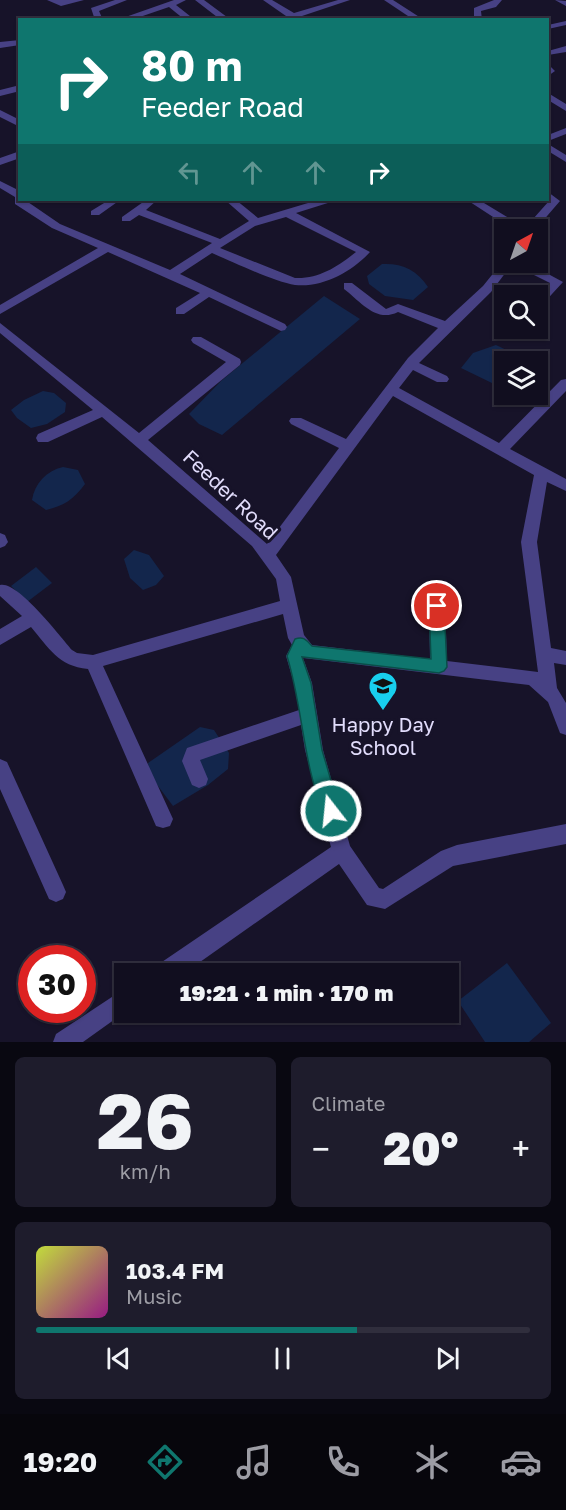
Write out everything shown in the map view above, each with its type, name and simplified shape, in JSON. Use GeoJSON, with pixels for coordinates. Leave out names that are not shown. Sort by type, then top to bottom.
{"type":"FeatureCollection","features":[{"type":"Feature","properties":{"kind":"street"},"geometry":{"type":"LineString","coordinates":[[51,0],[61,4],[81,0]]}},
{"type":"Feature","properties":{"kind":"street"},"geometry":{"type":"LineString","coordinates":[[98,18],[94,10],[123,0]]}},
{"type":"Feature","properties":{"kind":"street"},"geometry":{"type":"LineString","coordinates":[[137,18],[182,0]]}},
{"type":"Feature","properties":{"kind":"street"},"geometry":{"type":"LineString","coordinates":[[199,0],[224,18]]}},
{"type":"Feature","properties":{"kind":"street"},"geometry":{"type":"LineString","coordinates":[[267,0],[296,18],[346,0]]}},
{"type":"Feature","properties":{"kind":"street"},"geometry":{"type":"LineString","coordinates":[[388,0],[417,18]]}},
{"type":"Feature","properties":{"kind":"street"},"geometry":{"type":"LineString","coordinates":[[478,18],[477,10],[493,5],[498,0]]}},
{"type":"Feature","properties":{"kind":"street"},"geometry":{"type":"LineString","coordinates":[[559,0],[566,4]]}},
{"type":"Feature","properties":{"kind":"street"},"geometry":{"type":"LineString","coordinates":[[170,4],[188,18]]}},
{"type":"Feature","properties":{"kind":"street"},"geometry":{"type":"LineString","coordinates":[[549,27],[566,23]]}},
{"type":"Feature","properties":{"kind":"street"},"geometry":{"type":"LineString","coordinates":[[0,45],[18,42]]}},
{"type":"Feature","properties":{"kind":"street"},"geometry":{"type":"LineString","coordinates":[[549,52],[566,49]]}},
{"type":"Feature","properties":{"kind":"street"},"geometry":{"type":"LineString","coordinates":[[0,93],[18,88]]}},
{"type":"Feature","properties":{"kind":"street"},"geometry":{"type":"LineString","coordinates":[[556,98],[566,108]]}},
{"type":"Feature","properties":{"kind":"street"},"geometry":{"type":"LineString","coordinates":[[0,113],[18,123]]}},
{"type":"Feature","properties":{"kind":"street"},"geometry":{"type":"LineString","coordinates":[[549,138],[566,130]]}},
{"type":"Feature","properties":{"kind":"street"},"geometry":{"type":"LineString","coordinates":[[549,148],[566,159]]}},
{"type":"Feature","properties":{"kind":"street"},"geometry":{"type":"LineString","coordinates":[[0,162],[18,155]]}},
{"type":"Feature","properties":{"kind":"street"},"geometry":{"type":"LineString","coordinates":[[0,184],[17,195]]}},
{"type":"Feature","properties":{"kind":"street"},"geometry":{"type":"LineString","coordinates":[[0,198],[17,195]]}},
{"type":"Feature","properties":{"kind":"street"},"geometry":{"type":"LineString","coordinates":[[538,219],[556,198]]}},
{"type":"Feature","properties":{"kind":"street"},"geometry":{"type":"LineString","coordinates":[[19,201],[45,220],[171,274],[281,327]]}},
{"type":"Feature","properties":{"kind":"street"},"geometry":{"type":"LineString","coordinates":[[95,213],[113,201]]}},
{"type":"Feature","properties":{"kind":"street"},"geometry":{"type":"LineString","coordinates":[[126,219],[148,201]]}},
{"type":"Feature","properties":{"kind":"street"},"geometry":{"type":"LineString","coordinates":[[231,201],[256,222]]}},
{"type":"Feature","properties":{"kind":"street"},"geometry":{"type":"LineString","coordinates":[[474,201],[503,219]]}},
{"type":"Feature","properties":{"kind":"street"},"geometry":{"type":"LineString","coordinates":[[171,274],[256,222],[310,202]]}},
{"type":"Feature","properties":{"kind":"street"},"geometry":{"type":"LineString","coordinates":[[137,210],[293,281],[329,278],[364,252],[285,212]]}},
{"type":"Feature","properties":{"kind":"street"},"geometry":{"type":"LineString","coordinates":[[0,310],[107,248]]}},
{"type":"Feature","properties":{"kind":"street"},"geometry":{"type":"LineString","coordinates":[[267,555],[312,499],[369,415],[392,390],[411,364],[446,326],[477,298],[499,273]]}},
{"type":"Feature","properties":{"kind":"street"},"geometry":{"type":"LineString","coordinates":[[539,273],[557,282],[548,291]]}},
{"type":"Feature","properties":{"kind":"street"},"geometry":{"type":"LineString","coordinates":[[348,286],[383,313],[399,309],[446,326]]}},
{"type":"Feature","properties":{"kind":"street"},"geometry":{"type":"LineString","coordinates":[[180,311],[209,292]]}},
{"type":"Feature","properties":{"kind":"street","name":"Feeder Road"},"geometry":{"type":"LineString","coordinates":[[4,335],[139,440],[257,542],[283,577],[296,638],[301,644]]}},
{"type":"Feature","properties":{"kind":"street"},"geometry":{"type":"LineString","coordinates":[[139,440],[235,362],[197,340]]}},
{"type":"Feature","properties":{"kind":"street"},"geometry":{"type":"LineString","coordinates":[[411,364],[442,379]]}},
{"type":"Feature","properties":{"kind":"street"},"geometry":{"type":"LineString","coordinates":[[502,449],[566,384]]}},
{"type":"Feature","properties":{"kind":"street"},"geometry":{"type":"LineString","coordinates":[[392,390],[566,486]]}},
{"type":"Feature","properties":{"kind":"street"},"geometry":{"type":"LineString","coordinates":[[43,438],[102,411]]}},
{"type":"Feature","properties":{"kind":"street"},"geometry":{"type":"LineString","coordinates":[[296,421],[348,446]]}},
{"type":"Feature","properties":{"kind":"street"},"geometry":{"type":"LineString","coordinates":[[542,472],[529,542],[549,692]]}},
{"type":"Feature","properties":{"kind":"street"},"geometry":{"type":"LineString","coordinates":[[4,590],[66,655],[74,660],[93,662],[289,605]]}},
{"type":"Feature","properties":{"kind":"street"},"geometry":{"type":"LineString","coordinates":[[437,606],[439,667]]}},
{"type":"Feature","properties":{"kind":"street"},"geometry":{"type":"LineString","coordinates":[[0,638],[32,618]]}},
{"type":"Feature","properties":{"kind":"street"},"geometry":{"type":"LineString","coordinates":[[566,727],[555,697],[533,678],[307,652],[301,644],[294,656],[303,683],[314,750],[342,851],[374,898],[385,899],[448,858],[566,834]]}},
{"type":"Feature","properties":{"kind":"street"},"geometry":{"type":"LineString","coordinates":[[542,653],[566,658]]}},
{"type":"Feature","properties":{"kind":"street"},"geometry":{"type":"LineString","coordinates":[[93,662],[163,819]]}},
{"type":"Feature","properties":{"kind":"street"},"geometry":{"type":"LineString","coordinates":[[199,779],[191,761],[193,754],[308,715]]}},
{"type":"Feature","properties":{"kind":"street"},"geometry":{"type":"LineString","coordinates":[[0,768],[56,891]]}},
{"type":"Feature","properties":{"kind":"street"},"geometry":{"type":"LineString","coordinates":[[180,963],[342,851]]}},
{"type":"Feature","properties":{"kind":"street"},"geometry":{"type":"LineString","coordinates":[[64,1042],[114,1007]]}},
{"type":"Feature","properties":{"kind":"water"},"geometry":{"type":"Polygon","coordinates":[[[382,264],[402,266],[414,272],[428,287],[413,300],[385,296],[369,284],[367,276],[382,264]]]}},
{"type":"Feature","properties":{"kind":"water"},"geometry":{"type":"Polygon","coordinates":[[[324,296],[360,319],[222,435],[199,424],[189,414],[221,381],[324,296]]]}},
{"type":"Feature","properties":{"kind":"water"},"geometry":{"type":"Polygon","coordinates":[[[496,345],[508,351],[494,351],[494,384],[461,368],[473,353],[496,345]]]}},
{"type":"Feature","properties":{"kind":"water"},"geometry":{"type":"Polygon","coordinates":[[[43,391],[54,393],[66,403],[65,412],[47,424],[31,428],[17,418],[11,410],[24,400],[43,391]]]}},
{"type":"Feature","properties":{"kind":"water"},"geometry":{"type":"Polygon","coordinates":[[[63,467],[78,470],[85,484],[68,501],[46,510],[32,500],[36,488],[47,475],[63,467]]]}},
{"type":"Feature","properties":{"kind":"water"},"geometry":{"type":"Polygon","coordinates":[[[134,550],[149,555],[164,576],[156,585],[143,590],[130,578],[124,559],[134,550]]]}},
{"type":"Feature","properties":{"kind":"water"},"geometry":{"type":"Polygon","coordinates":[[[36,567],[52,583],[27,602],[11,586],[36,567]]]}},
{"type":"Feature","properties":{"kind":"water"},"geometry":{"type":"Polygon","coordinates":[[[200,727],[214,730],[229,753],[228,769],[208,785],[173,806],[149,774],[148,763],[200,727]]]}},
{"type":"Feature","properties":{"kind":"water"},"geometry":{"type":"Polygon","coordinates":[[[507,963],[551,1023],[529,1042],[485,1042],[459,1000],[507,963]]]}},
{"type":"Feature","properties":{"kind":"place","name":"Happy Day School"},"geometry":{"type":"Point","coordinates":[383,712]}},
{"type":"Feature","properties":{"kind":"route"},"geometry":{"type":"LineString","coordinates":[[331,811],[314,750],[303,683],[294,656],[301,644],[307,652],[439,667],[437,606]]}}]}
